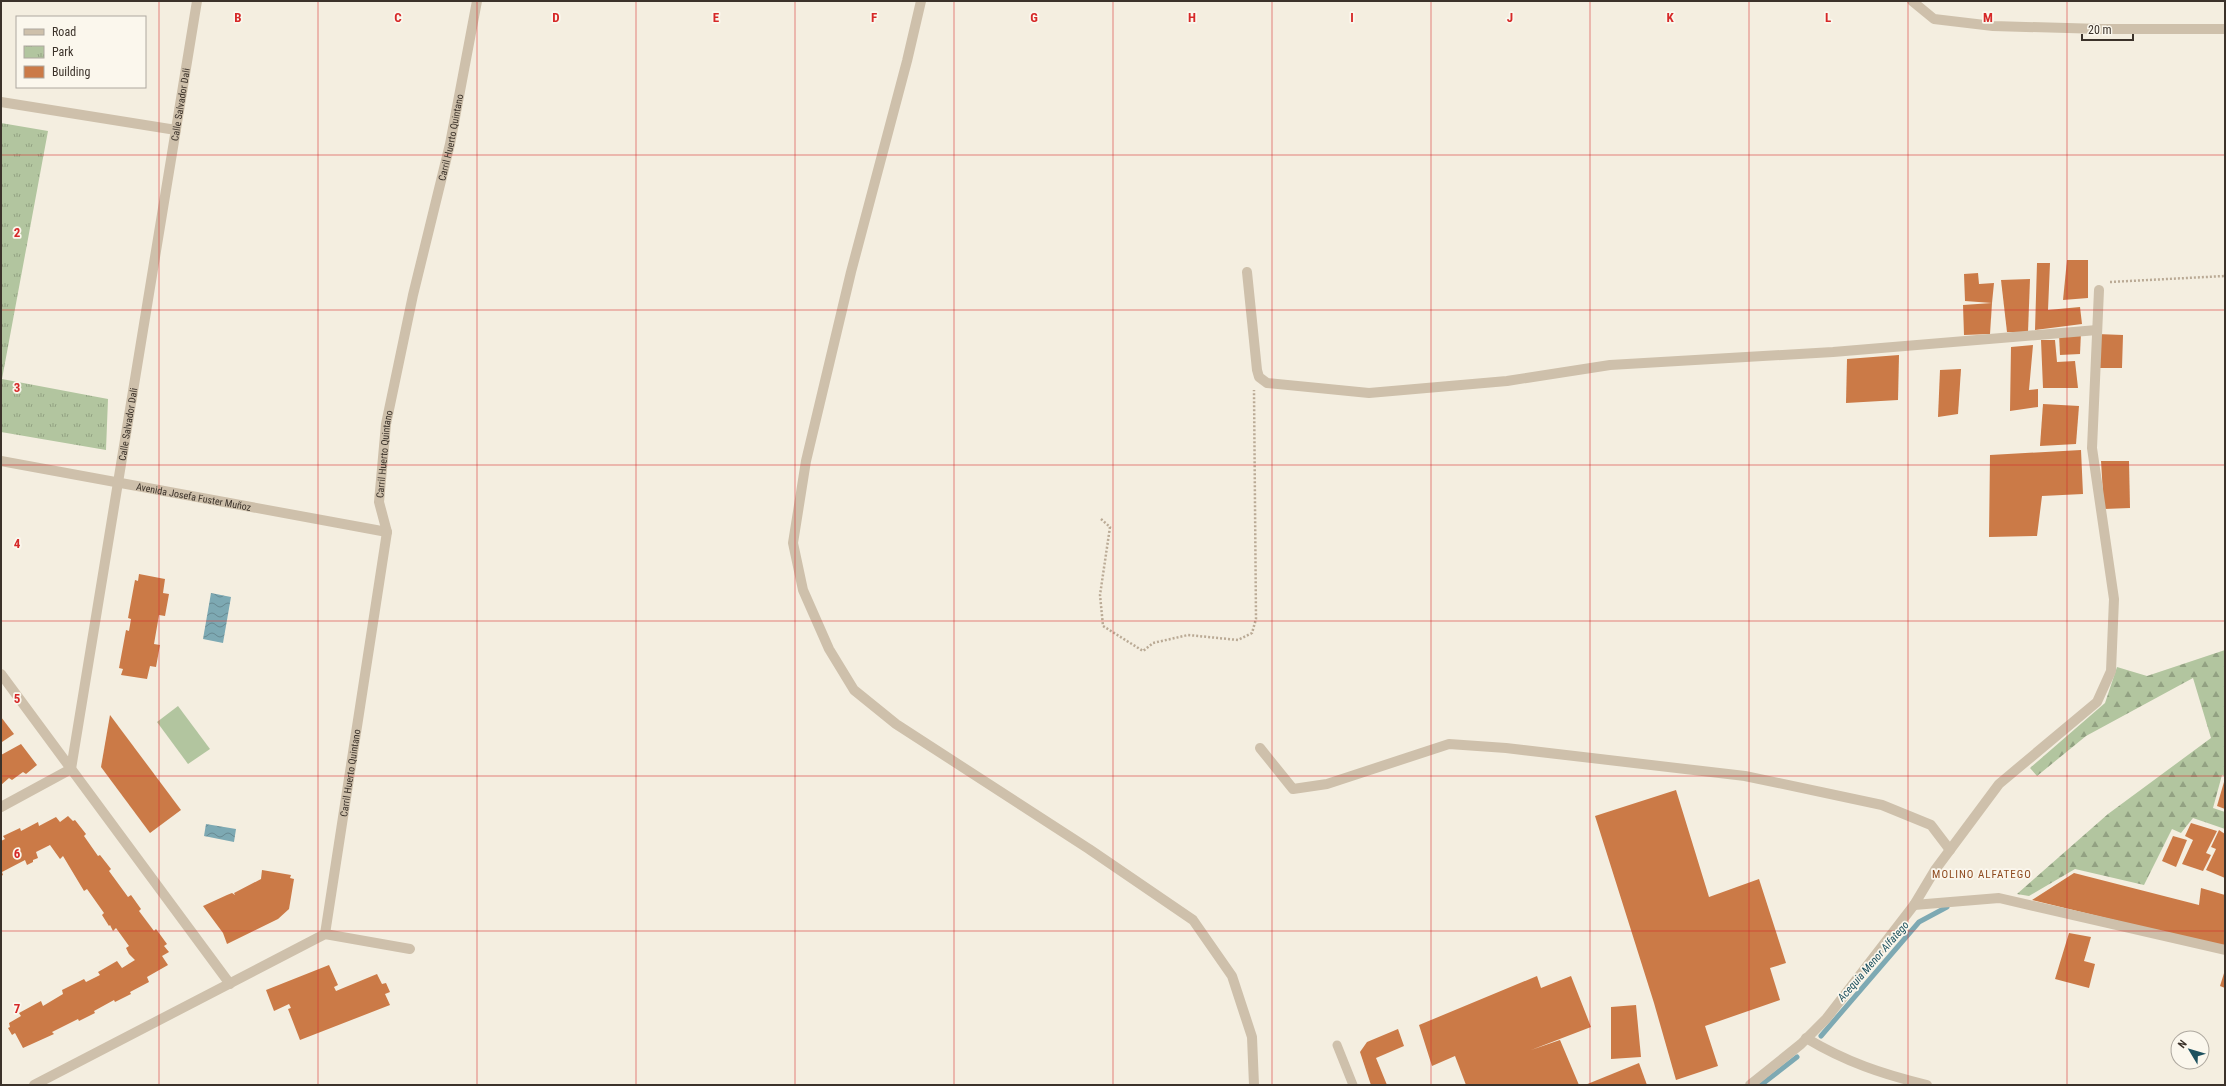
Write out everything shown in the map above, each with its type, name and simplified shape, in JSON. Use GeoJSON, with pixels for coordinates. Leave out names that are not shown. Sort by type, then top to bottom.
{"type":"FeatureCollection","features":[{"type":"Feature","properties":{"kind":"street","name":"Calle Salvador Dali"},"geometry":{"type":"LineString","coordinates":[[71,769],[197,1]]}},
{"type":"Feature","properties":{"kind":"street","name":"Carril Huerto Quintano"},"geometry":{"type":"LineString","coordinates":[[325,934],[387,532],[379,502],[386,424],[413,295],[450,144],[477,1]]}},
{"type":"Feature","properties":{"kind":"street"},"geometry":{"type":"LineString","coordinates":[[921,1],[907,61],[851,272],[806,461],[793,543],[803,590],[829,650],[854,690],[896,724],[1089,849],[1193,920],[1232,976],[1252,1037],[1254,1085]]}},
{"type":"Feature","properties":{"kind":"street"},"geometry":{"type":"LineString","coordinates":[[1912,1],[1934,19],[1993,26],[2102,29],[2225,29]]}},
{"type":"Feature","properties":{"kind":"street"},"geometry":{"type":"LineString","coordinates":[[1,102],[176,130]]}},
{"type":"Feature","properties":{"kind":"street"},"geometry":{"type":"LineString","coordinates":[[1248,272],[1257,370],[1259,377],[1267,382],[1369,393],[1507,381],[1610,365],[1833,352],[2097,330]]}},
{"type":"Feature","properties":{"kind":"street"},"geometry":{"type":"LineString","coordinates":[[1750,1085],[1806,1038],[1826,1019],[1914,905],[1950,850],[1999,784],[2097,702],[2111,671],[2114,599],[2092,448],[2099,290]]}},
{"type":"Feature","properties":{"kind":"street","name":"Avenida Josefa Fuster Muñoz"},"geometry":{"type":"LineString","coordinates":[[1,461],[387,532]]}},
{"type":"Feature","properties":{"kind":"street"},"geometry":{"type":"LineString","coordinates":[[1,674],[230,984]]}},
{"type":"Feature","properties":{"kind":"street"},"geometry":{"type":"LineString","coordinates":[[1260,748],[1293,789],[1327,784],[1449,744],[1506,748],[1745,776],[1882,804],[1930,825],[1950,850]]}},
{"type":"Feature","properties":{"kind":"street"},"geometry":{"type":"LineString","coordinates":[[1,807],[71,769]]}},
{"type":"Feature","properties":{"kind":"street"},"geometry":{"type":"LineString","coordinates":[[1914,905],[1999,898],[2225,950]]}},
{"type":"Feature","properties":{"kind":"street"},"geometry":{"type":"LineString","coordinates":[[34,1085],[325,934],[410,949]]}},
{"type":"Feature","properties":{"kind":"street"},"geometry":{"type":"LineString","coordinates":[[1806,1038],[1836,1056],[1882,1074],[1927,1085]]}},
{"type":"Feature","properties":{"kind":"lane"},"geometry":{"type":"LineString","coordinates":[[1337,1045],[1353,1085]]}},
{"type":"Feature","properties":{"kind":"path"},"geometry":{"type":"LineString","coordinates":[[2099,290],[2101,282],[2225,276]]}},
{"type":"Feature","properties":{"kind":"path"},"geometry":{"type":"LineString","coordinates":[[1101,519],[1110,526],[1100,595],[1103,626],[1143,651],[1153,643],[1188,635],[1238,640],[1252,633],[1256,619],[1254,386],[1259,377]]}},
{"type":"Feature","properties":{"kind":"green space"},"geometry":{"type":"Polygon","coordinates":[[[1,123],[48,131],[2,379],[108,399],[106,450],[1,432],[1,123]]]}},
{"type":"Feature","properties":{"kind":"green space"},"geometry":{"type":"Polygon","coordinates":[[[2225,650],[2225,776],[2222,775],[2213,808],[2225,812],[2225,829],[2193,818],[2181,833],[2172,829],[2144,885],[2075,869],[2029,896],[2017,894],[2108,814],[2211,738],[2193,678],[2086,736],[2037,776],[2030,768],[2105,703],[2117,667],[2147,676],[2225,650]]]}},
{"type":"Feature","properties":{"kind":"green space"},"geometry":{"type":"Polygon","coordinates":[[[178,706],[210,749],[188,764],[157,722],[178,706]]]}},
{"type":"Feature","properties":{"kind":"water"},"geometry":{"type":"Polygon","coordinates":[[[211,593],[231,597],[223,643],[203,639],[211,593]]]}},
{"type":"Feature","properties":{"kind":"water"},"geometry":{"type":"Polygon","coordinates":[[[206,824],[236,829],[234,842],[204,836],[206,824]]]}},
{"type":"Feature","properties":{"kind":"building"},"geometry":{"type":"Polygon","coordinates":[[[2067,260],[2088,260],[2088,298],[2063,300],[2067,260]]]}},
{"type":"Feature","properties":{"kind":"building"},"geometry":{"type":"Polygon","coordinates":[[[2037,263],[2050,263],[2048,310],[2080,307],[2082,324],[2035,330],[2037,263]]]}},
{"type":"Feature","properties":{"kind":"building"},"geometry":{"type":"Polygon","coordinates":[[[1978,273],[1979,284],[1994,283],[1992,303],[1965,301],[1964,274],[1978,273]]]}},
{"type":"Feature","properties":{"kind":"building"},"geometry":{"type":"Polygon","coordinates":[[[2030,279],[2028,332],[2007,332],[2001,280],[2030,279]]]}},
{"type":"Feature","properties":{"kind":"building"},"geometry":{"type":"Polygon","coordinates":[[[1992,303],[1990,334],[1964,335],[1963,305],[1992,303]]]}},
{"type":"Feature","properties":{"kind":"building"},"geometry":{"type":"Polygon","coordinates":[[[2081,332],[2080,354],[2060,355],[2059,334],[2081,332]]]}},
{"type":"Feature","properties":{"kind":"building"},"geometry":{"type":"Polygon","coordinates":[[[2097,334],[2123,335],[2122,368],[2095,368],[2097,334]]]}},
{"type":"Feature","properties":{"kind":"building"},"geometry":{"type":"Polygon","coordinates":[[[2041,340],[2055,340],[2057,362],[2075,361],[2078,388],[2043,388],[2041,340]]]}},
{"type":"Feature","properties":{"kind":"building"},"geometry":{"type":"Polygon","coordinates":[[[2033,345],[2029,390],[2038,389],[2038,407],[2010,411],[2011,347],[2033,345]]]}},
{"type":"Feature","properties":{"kind":"building"},"geometry":{"type":"Polygon","coordinates":[[[1899,355],[1898,400],[1846,403],[1847,359],[1899,355]]]}},
{"type":"Feature","properties":{"kind":"building"},"geometry":{"type":"Polygon","coordinates":[[[1961,369],[1958,414],[1938,417],[1940,370],[1961,369]]]}},
{"type":"Feature","properties":{"kind":"building"},"geometry":{"type":"Polygon","coordinates":[[[2043,404],[2079,406],[2076,444],[2040,446],[2043,404]]]}},
{"type":"Feature","properties":{"kind":"building"},"geometry":{"type":"Polygon","coordinates":[[[2081,450],[2083,494],[2042,496],[2037,536],[1989,537],[1990,455],[2081,450]]]}},
{"type":"Feature","properties":{"kind":"building"},"geometry":{"type":"Polygon","coordinates":[[[2101,461],[2129,461],[2130,508],[2104,509],[2101,461]]]}},
{"type":"Feature","properties":{"kind":"building"},"geometry":{"type":"Polygon","coordinates":[[[139,574],[165,579],[163,593],[169,594],[165,616],[159,615],[154,644],[160,645],[156,667],[150,666],[147,679],[121,675],[123,669],[119,668],[126,630],[129,631],[131,619],[128,618],[135,580],[138,581],[139,574]]]}},
{"type":"Feature","properties":{"kind":"building"},"geometry":{"type":"Polygon","coordinates":[[[110,715],[181,810],[150,833],[101,767],[110,715]]]}},
{"type":"Feature","properties":{"kind":"building"},"geometry":{"type":"Polygon","coordinates":[[[1,717],[14,734],[2,742],[1,741],[1,717]]]}},
{"type":"Feature","properties":{"kind":"building"},"geometry":{"type":"Polygon","coordinates":[[[21,744],[37,765],[26,774],[23,772],[12,780],[9,778],[1,785],[1,755],[21,744]]]}},
{"type":"Feature","properties":{"kind":"building"},"geometry":{"type":"Polygon","coordinates":[[[2225,782],[2225,809],[2217,806],[2225,782]]]}},
{"type":"Feature","properties":{"kind":"building"},"geometry":{"type":"Polygon","coordinates":[[[1676,790],[1709,897],[1759,879],[1786,963],[1770,968],[1780,1000],[1705,1026],[1718,1066],[1676,1080],[1654,1003],[1595,816],[1676,790]]]}},
{"type":"Feature","properties":{"kind":"building"},"geometry":{"type":"Polygon","coordinates":[[[68,816],[73,821],[75,820],[86,834],[84,836],[98,856],[100,855],[111,869],[109,871],[128,897],[131,895],[141,909],[139,911],[154,931],[156,929],[167,944],[164,946],[169,952],[162,956],[168,965],[147,977],[149,982],[130,992],[131,994],[115,1002],[114,1000],[94,1011],[95,1013],[79,1021],[78,1019],[52,1032],[54,1034],[23,1048],[15,1033],[12,1035],[8,1028],[10,1027],[9,1023],[21,1016],[19,1013],[41,1001],[43,1006],[63,994],[62,990],[84,979],[86,982],[100,975],[98,972],[117,961],[122,968],[135,960],[126,948],[129,946],[116,928],[113,931],[110,925],[109,926],[102,915],[104,913],[87,889],[84,891],[63,856],[60,859],[50,845],[36,852],[38,858],[33,860],[33,862],[27,865],[25,860],[2,872],[3,875],[1,876],[1,841],[5,839],[3,836],[20,828],[21,831],[38,822],[39,826],[56,817],[60,822],[68,816]]]}},
{"type":"Feature","properties":{"kind":"building"},"geometry":{"type":"Polygon","coordinates":[[[2191,823],[2217,831],[2206,853],[2211,855],[2203,871],[2182,864],[2193,840],[2185,836],[2191,823]]]}},
{"type":"Feature","properties":{"kind":"building"},"geometry":{"type":"Polygon","coordinates":[[[2219,830],[2225,834],[2225,878],[2206,870],[2216,849],[2211,847],[2219,830]]]}},
{"type":"Feature","properties":{"kind":"building"},"geometry":{"type":"Polygon","coordinates":[[[2173,836],[2187,840],[2176,867],[2162,861],[2173,836]]]}},
{"type":"Feature","properties":{"kind":"building"},"geometry":{"type":"Polygon","coordinates":[[[262,870],[291,875],[290,878],[294,879],[289,909],[278,919],[227,944],[223,933],[203,906],[232,893],[235,895],[234,893],[261,879],[262,870]]]}},
{"type":"Feature","properties":{"kind":"building"},"geometry":{"type":"Polygon","coordinates":[[[2074,873],[2199,905],[2201,888],[2225,895],[2225,947],[2032,900],[2074,873]]]}},
{"type":"Feature","properties":{"kind":"building"},"geometry":{"type":"Polygon","coordinates":[[[2069,933],[2091,937],[2084,961],[2095,964],[2089,988],[2055,979],[2069,933]]]}},
{"type":"Feature","properties":{"kind":"building"},"geometry":{"type":"Polygon","coordinates":[[[329,965],[338,985],[334,987],[336,991],[377,974],[382,984],[386,983],[390,992],[385,994],[390,1005],[300,1040],[288,1009],[291,1008],[289,1004],[274,1011],[266,990],[329,965]]]}},
{"type":"Feature","properties":{"kind":"building"},"geometry":{"type":"Polygon","coordinates":[[[2225,970],[2225,988],[2220,986],[2225,970]]]}},
{"type":"Feature","properties":{"kind":"building"},"geometry":{"type":"Polygon","coordinates":[[[1537,976],[1541,988],[1571,976],[1591,1027],[1531,1050],[1560,1040],[1579,1085],[1466,1085],[1455,1056],[1432,1066],[1419,1025],[1537,976]]]}},
{"type":"Feature","properties":{"kind":"building"},"geometry":{"type":"Polygon","coordinates":[[[1636,1005],[1641,1057],[1611,1059],[1611,1007],[1636,1005]]]}},
{"type":"Feature","properties":{"kind":"building"},"geometry":{"type":"Polygon","coordinates":[[[1398,1029],[1404,1046],[1376,1058],[1387,1085],[1371,1085],[1360,1052],[1367,1042],[1398,1029]]]}},
{"type":"Feature","properties":{"kind":"building"},"geometry":{"type":"Polygon","coordinates":[[[1639,1063],[1647,1085],[1585,1085],[1639,1063]]]}},
{"type":"Feature","properties":{"kind":"waterway","name":"Acequia Menor Alfatego"},"geometry":{"type":"LineString","coordinates":[[1821,1036],[1919,922],[1947,907]]}},
{"type":"Feature","properties":{"kind":"waterway","name":"Acequia Menor Alfatego"},"geometry":{"type":"LineString","coordinates":[[1761,1085],[1797,1057]]}},
{"type":"Feature","properties":{"kind":"district","name":"MOLINO ALFATEGO"},"geometry":{"type":"Point","coordinates":[1982,874]}}]}
